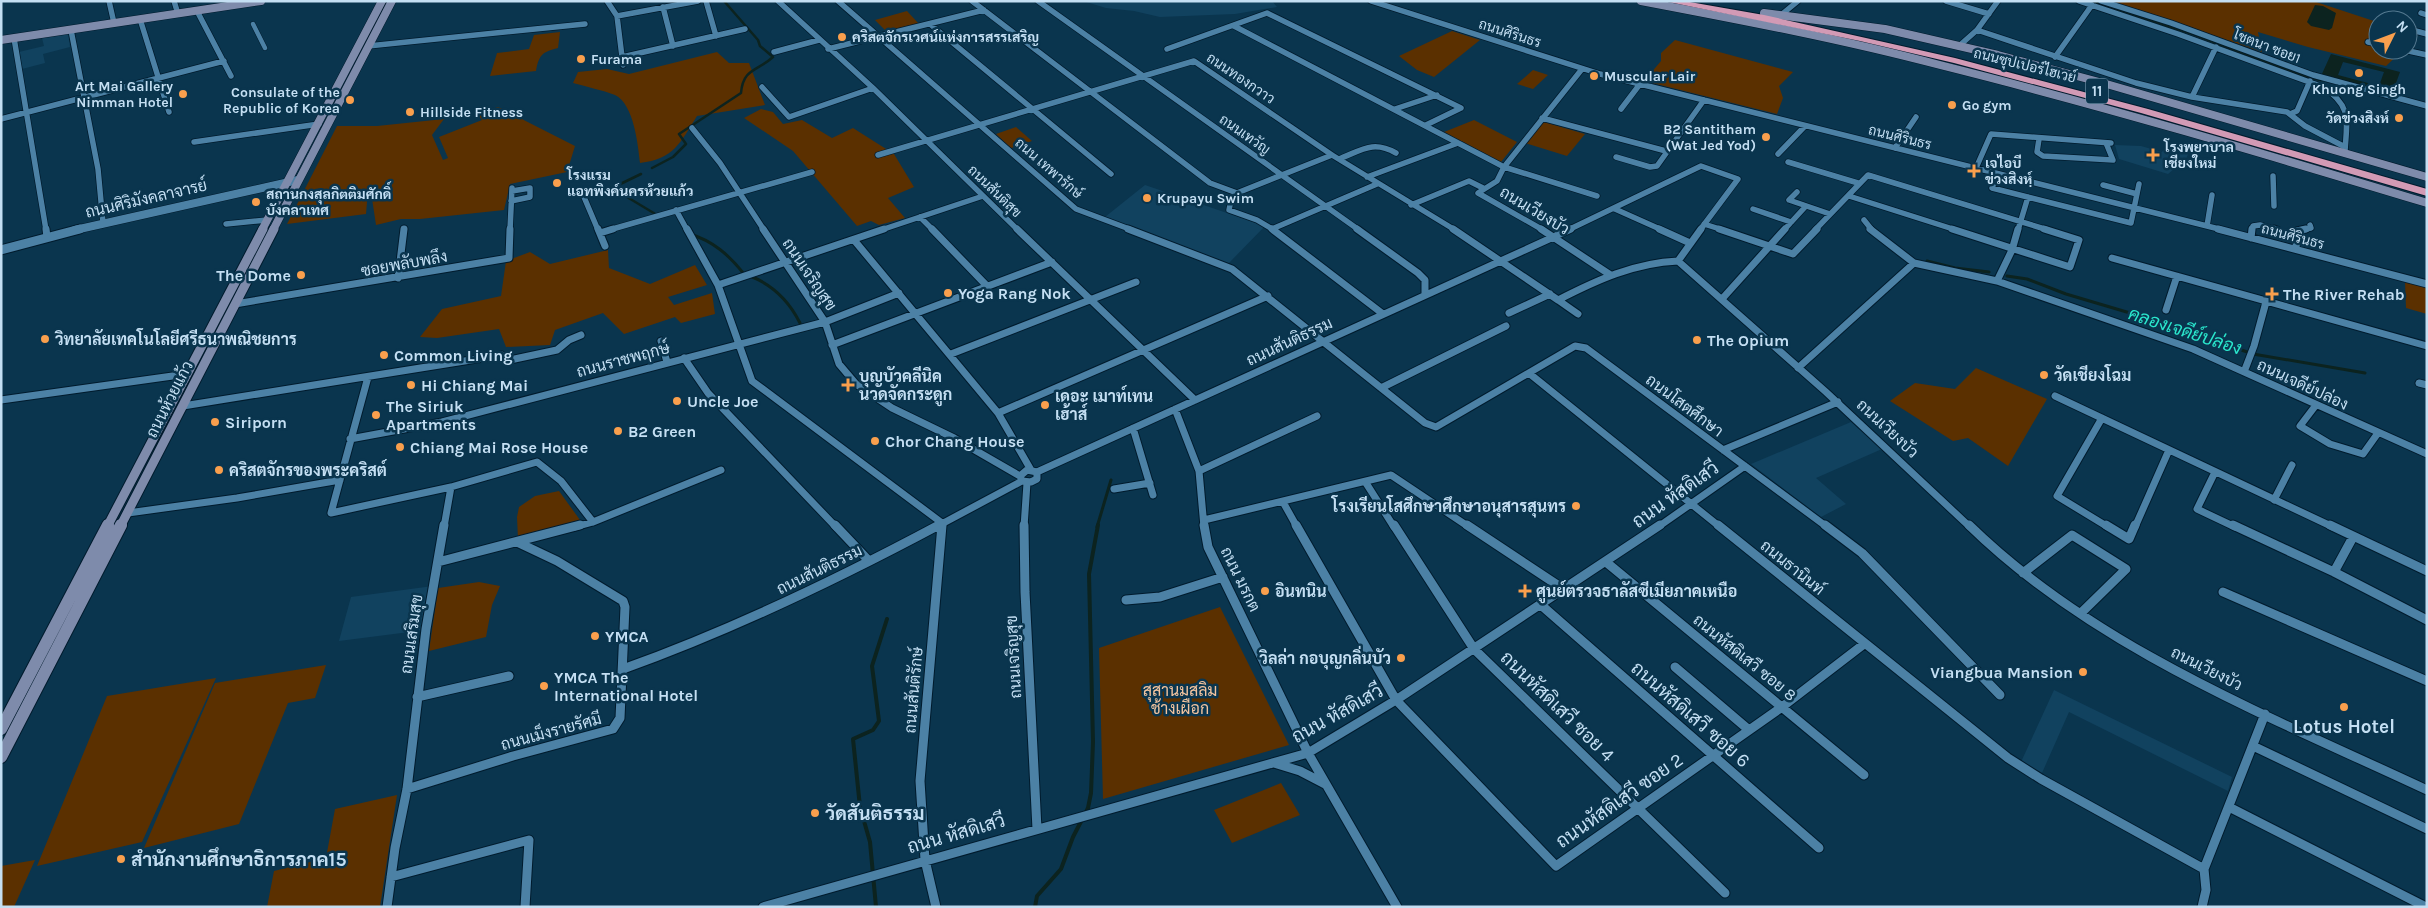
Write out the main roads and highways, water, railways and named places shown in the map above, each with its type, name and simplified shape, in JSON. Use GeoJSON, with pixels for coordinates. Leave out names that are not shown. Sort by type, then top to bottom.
{"type":"FeatureCollection","features":[{"type":"Feature","properties":{"kind":"highway","name":"ถนนซุปเปอร์ไฮเวย์"},"geometry":{"type":"LineString","coordinates":[[1668,1],[1882,43],[2105,100],[2427,193]]}},
{"type":"Feature","properties":{"kind":"highway","name":"ถนนซุปเปอร์ไฮเวย์"},"geometry":{"type":"LineString","coordinates":[[1703,1],[1911,44],[2068,83],[2427,185]]}},
{"type":"Feature","properties":{"kind":"highway"},"geometry":{"type":"LineString","coordinates":[[1779,26],[1882,43]]}},
{"type":"Feature","properties":{"kind":"main road"},"geometry":{"type":"LineString","coordinates":[[1,40],[261,1]]}},
{"type":"Feature","properties":{"kind":"main road","name":"ถนนห้วยแก้ว"},"geometry":{"type":"LineString","coordinates":[[1,730],[382,1]]}},
{"type":"Feature","properties":{"kind":"main road","name":"ถนนห้วยแก้ว"},"geometry":{"type":"LineString","coordinates":[[1,758],[392,1]]}},
{"type":"Feature","properties":{"kind":"main road"},"geometry":{"type":"LineString","coordinates":[[1641,1],[1779,26],[1894,52],[2224,142],[2427,204]]}},
{"type":"Feature","properties":{"kind":"main road"},"geometry":{"type":"LineString","coordinates":[[1764,13],[1885,29],[1959,46],[2103,83],[2345,150],[2427,177]]}},
{"type":"Feature","properties":{"kind":"main road"},"geometry":{"type":"LineString","coordinates":[[170,408],[183,406]]}},
{"type":"Feature","properties":{"kind":"waterway"},"geometry":{"type":"LineString","coordinates":[[652,168],[673,157],[686,144],[679,134],[741,93],[742,85],[748,74],[773,57],[760,46],[758,40],[724,1]]}},
{"type":"Feature","properties":{"kind":"waterway"},"geometry":{"type":"LineString","coordinates":[[2090,1],[2193,34],[2300,75],[2325,81],[2327,79]]}},
{"type":"Feature","properties":{"kind":"waterway"},"geometry":{"type":"LineString","coordinates":[[641,174],[612,188],[657,215]]}},
{"type":"Feature","properties":{"kind":"waterway"},"geometry":{"type":"LineString","coordinates":[[690,234],[720,250],[744,274]]}},
{"type":"Feature","properties":{"kind":"waterway"},"geometry":{"type":"LineString","coordinates":[[1927,261],[1955,268],[1989,272]]}},
{"type":"Feature","properties":{"kind":"waterway"},"geometry":{"type":"LineString","coordinates":[[750,276],[766,284],[780,295],[800,323]]}},
{"type":"Feature","properties":{"kind":"waterway","name":"คลองเจดีย์ปล่อง"},"geometry":{"type":"LineString","coordinates":[[2007,276],[2027,279],[2066,294],[2157,321],[2253,354],[2365,373]]}},
{"type":"Feature","properties":{"kind":"waterway"},"geometry":{"type":"LineString","coordinates":[[1097,527],[1111,480]]}},
{"type":"Feature","properties":{"kind":"waterway"},"geometry":{"type":"LineString","coordinates":[[1035,907],[1037,896],[1061,869],[1073,837],[1088,808],[1091,793],[1093,742],[1089,574],[1098,525]]}},
{"type":"Feature","properties":{"kind":"waterway"},"geometry":{"type":"LineString","coordinates":[[876,907],[870,842],[860,807],[853,739],[873,730],[879,721],[872,666],[887,619]]}},
{"type":"Feature","properties":{"kind":"place","name":"คริสตจักรเวศน์แห่งการสรรเสริญ"},"geometry":{"type":"Point","coordinates":[842,37]}},
{"type":"Feature","properties":{"kind":"place","name":"Furama"},"geometry":{"type":"Point","coordinates":[581,59]}},
{"type":"Feature","properties":{"kind":"place","name":"Khuong Singh"},"geometry":{"type":"Point","coordinates":[2359,73]}},
{"type":"Feature","properties":{"kind":"place","name":"Muscular Lair"},"geometry":{"type":"Point","coordinates":[1594,76]}},
{"type":"Feature","properties":{"kind":"place","name":"Art Mai Gallery Nimman Hotel"},"geometry":{"type":"Point","coordinates":[183,94]}},
{"type":"Feature","properties":{"kind":"place","name":"Consulate of the Republic of Korea"},"geometry":{"type":"Point","coordinates":[350,100]}},
{"type":"Feature","properties":{"kind":"place","name":"Go gym"},"geometry":{"type":"Point","coordinates":[1952,105]}},
{"type":"Feature","properties":{"kind":"place","name":"Hillside Fitness"},"geometry":{"type":"Point","coordinates":[410,112]}},
{"type":"Feature","properties":{"kind":"place","name":"วัดข่วงสิงห์"},"geometry":{"type":"Point","coordinates":[2399,118]}},
{"type":"Feature","properties":{"kind":"place","name":"B2 Santitham (Wat Jed Yod)"},"geometry":{"type":"Point","coordinates":[1766,137]}},
{"type":"Feature","properties":{"kind":"place","name":"โรงพยาบาล เชียงใหม่"},"geometry":{"type":"Point","coordinates":[2153,155]}},
{"type":"Feature","properties":{"kind":"place","name":"เจไอบี ข่วงสิงหฺ์"},"geometry":{"type":"Point","coordinates":[1974,171]}},
{"type":"Feature","properties":{"kind":"place","name":"โรงแรม แอทพิงค์นครห้วยแก้ว"},"geometry":{"type":"Point","coordinates":[557,183]}},
{"type":"Feature","properties":{"kind":"place","name":"Krupayu Swim"},"geometry":{"type":"Point","coordinates":[1147,198]}},
{"type":"Feature","properties":{"kind":"place","name":"สถานกงสุลกิตติมศักดิ์ บังคลาเทศ"},"geometry":{"type":"Point","coordinates":[256,202]}},
{"type":"Feature","properties":{"kind":"place","name":"The Dome"},"geometry":{"type":"Point","coordinates":[301,275]}},
{"type":"Feature","properties":{"kind":"place","name":"Yoga Rang Nok"},"geometry":{"type":"Point","coordinates":[948,293]}},
{"type":"Feature","properties":{"kind":"place","name":"The River Rehab"},"geometry":{"type":"Point","coordinates":[2272,294]}},
{"type":"Feature","properties":{"kind":"place","name":"วิทยาลัยเทคโนโลยีศรีธนาพณิชยการ"},"geometry":{"type":"Point","coordinates":[45,339]}},
{"type":"Feature","properties":{"kind":"place","name":"The Opium"},"geometry":{"type":"Point","coordinates":[1697,340]}},
{"type":"Feature","properties":{"kind":"place","name":"Common Living"},"geometry":{"type":"Point","coordinates":[384,355]}},
{"type":"Feature","properties":{"kind":"place","name":"วัดเชียงโฉม"},"geometry":{"type":"Point","coordinates":[2044,375]}},
{"type":"Feature","properties":{"kind":"place","name":"Hi Chiang Mai"},"geometry":{"type":"Point","coordinates":[411,385]}},
{"type":"Feature","properties":{"kind":"place","name":"บุญบัวคลีนิค นวดจัดกระดูก"},"geometry":{"type":"Point","coordinates":[848,385]}},
{"type":"Feature","properties":{"kind":"place","name":"Uncle Joe"},"geometry":{"type":"Point","coordinates":[677,401]}},
{"type":"Feature","properties":{"kind":"place","name":"เดอะ เมาท์เทน เฮ้าส์"},"geometry":{"type":"Point","coordinates":[1045,405]}},
{"type":"Feature","properties":{"kind":"place","name":"The Siriuk Apartments"},"geometry":{"type":"Point","coordinates":[376,415]}},
{"type":"Feature","properties":{"kind":"place","name":"Siriporn"},"geometry":{"type":"Point","coordinates":[215,422]}},
{"type":"Feature","properties":{"kind":"place","name":"B2 Green"},"geometry":{"type":"Point","coordinates":[618,431]}},
{"type":"Feature","properties":{"kind":"place","name":"Chor Chang House"},"geometry":{"type":"Point","coordinates":[875,441]}},
{"type":"Feature","properties":{"kind":"place","name":"Chiang Mai Rose House"},"geometry":{"type":"Point","coordinates":[400,447]}},
{"type":"Feature","properties":{"kind":"place","name":"คริสตจักรของพระคริสต์"},"geometry":{"type":"Point","coordinates":[219,470]}},
{"type":"Feature","properties":{"kind":"place","name":"โรงเรียนโสศึกษาศึกษาอนุสารสุนทร"},"geometry":{"type":"Point","coordinates":[1576,506]}},
{"type":"Feature","properties":{"kind":"place","name":"อินทนิน"},"geometry":{"type":"Point","coordinates":[1265,591]}},
{"type":"Feature","properties":{"kind":"place","name":"ศูนย์ตรวจธาลัสซีเมียภาคเหนือ"},"geometry":{"type":"Point","coordinates":[1525,591]}},
{"type":"Feature","properties":{"kind":"place","name":"YMCA"},"geometry":{"type":"Point","coordinates":[595,636]}},
{"type":"Feature","properties":{"kind":"place","name":"วิลล่า กอบุญกลิ่นบัว"},"geometry":{"type":"Point","coordinates":[1401,658]}},
{"type":"Feature","properties":{"kind":"place","name":"Viangbua Mansion"},"geometry":{"type":"Point","coordinates":[2083,672]}},
{"type":"Feature","properties":{"kind":"place","name":"YMCA The International Hotel"},"geometry":{"type":"Point","coordinates":[544,686]}},
{"type":"Feature","properties":{"kind":"place","name":"Lotus Hotel"},"geometry":{"type":"Point","coordinates":[2344,707]}},
{"type":"Feature","properties":{"kind":"place","name":"วัดสันติธรรม"},"geometry":{"type":"Point","coordinates":[815,813]}},
{"type":"Feature","properties":{"kind":"place","name":"สำนักงานศึกษาธิการภาค15"},"geometry":{"type":"Point","coordinates":[121,859]}},
{"type":"Feature","properties":{"kind":"park label","name":"สุสานมุสลิม ช้างเผือก"},"geometry":{"type":"Point","coordinates":[1180,699]}}]}
